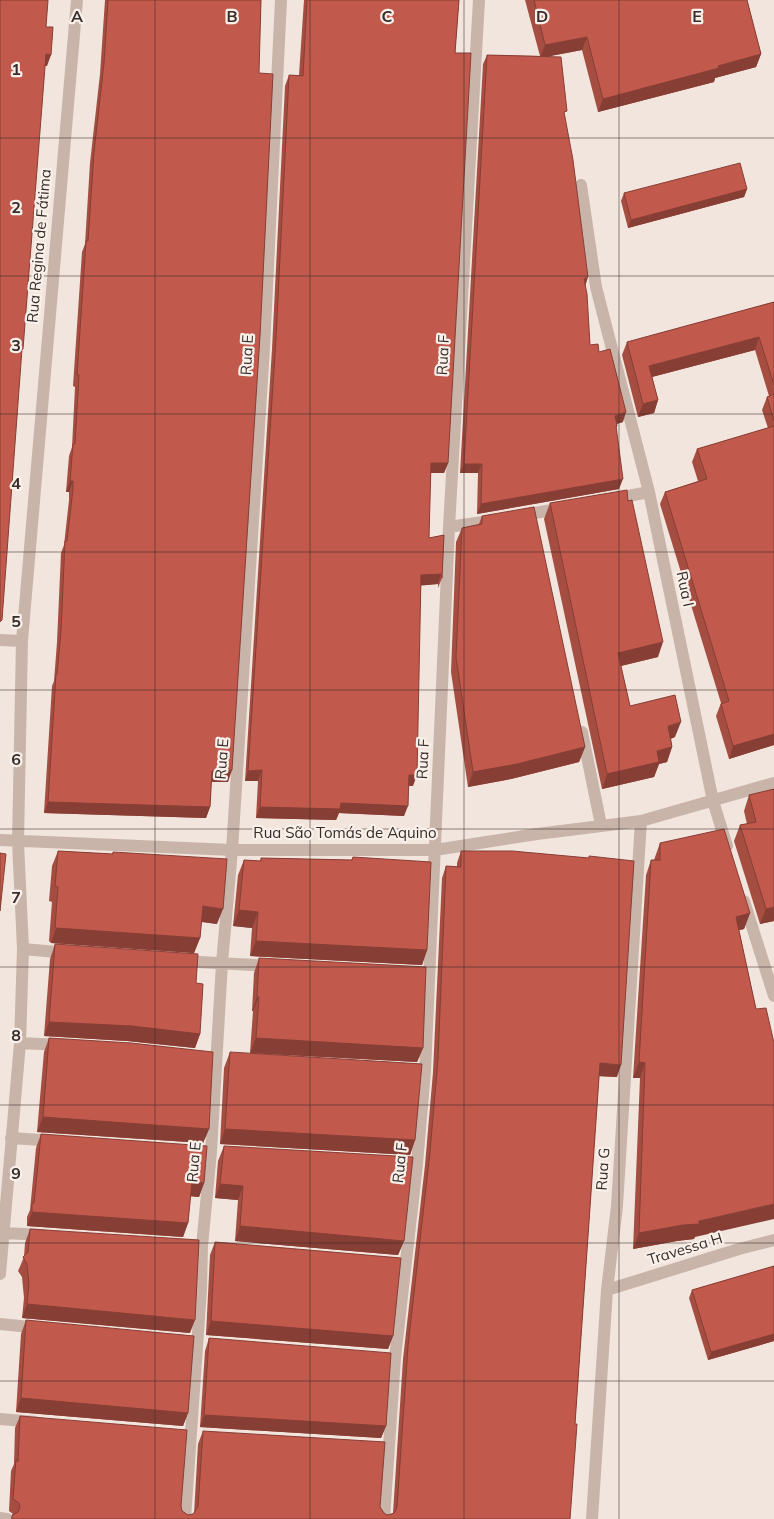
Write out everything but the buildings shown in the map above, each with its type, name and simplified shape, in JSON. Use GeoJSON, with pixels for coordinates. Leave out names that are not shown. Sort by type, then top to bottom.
{"type":"FeatureCollection","features":[{"type":"Feature","properties":{"kind":"street","name":"Rua Regina de Fátima"},"geometry":{"type":"LineString","coordinates":[[0,1274],[20,1043],[23,950],[18,842],[22,641],[77,0]]}},
{"type":"Feature","properties":{"kind":"street","name":"Rua E"},"geometry":{"type":"LineString","coordinates":[[185,1519],[202,1246],[211,1152],[222,964],[232,850],[264,348],[281,0]]}},
{"type":"Feature","properties":{"kind":"street","name":"Rua F"},"geometry":{"type":"LineString","coordinates":[[384,1519],[384,1447],[390,1357],[412,1164],[420,1071],[424,974],[435,850],[449,527],[478,0]]}},
{"type":"Feature","properties":{"kind":"street","name":"Rua I"},"geometry":{"type":"LineString","coordinates":[[581,185],[596,287],[648,492],[713,801],[730,857]]}},
{"type":"Feature","properties":{"kind":"street"},"geometry":{"type":"LineString","coordinates":[[601,501],[648,492]]}},
{"type":"Feature","properties":{"kind":"street"},"geometry":{"type":"LineString","coordinates":[[449,527],[536,518],[573,506]]}},
{"type":"Feature","properties":{"kind":"street"},"geometry":{"type":"LineString","coordinates":[[0,640],[22,641]]}},
{"type":"Feature","properties":{"kind":"street"},"geometry":{"type":"LineString","coordinates":[[578,718],[601,825]]}},
{"type":"Feature","properties":{"kind":"street","name":"Rua São Tomás de Aquino"},"geometry":{"type":"LineString","coordinates":[[0,840],[232,850],[435,850],[601,825],[641,821],[774,783]]}},
{"type":"Feature","properties":{"kind":"street","name":"Rua G"},"geometry":{"type":"LineString","coordinates":[[592,1519],[607,1290],[617,1206],[641,821]]}},
{"type":"Feature","properties":{"kind":"street"},"geometry":{"type":"LineString","coordinates":[[739,885],[774,996]]}},
{"type":"Feature","properties":{"kind":"street"},"geometry":{"type":"LineString","coordinates":[[23,950],[83,954]]}},
{"type":"Feature","properties":{"kind":"street"},"geometry":{"type":"LineString","coordinates":[[172,960],[281,966]]}},
{"type":"Feature","properties":{"kind":"street"},"geometry":{"type":"LineString","coordinates":[[20,1043],[78,1046]]}},
{"type":"Feature","properties":{"kind":"street"},"geometry":{"type":"LineString","coordinates":[[11,1138],[68,1142]]}},
{"type":"Feature","properties":{"kind":"street"},"geometry":{"type":"LineString","coordinates":[[4,1233],[53,1236]]}},
{"type":"Feature","properties":{"kind":"street","name":"Travessa H"},"geometry":{"type":"LineString","coordinates":[[607,1290],[774,1240]]}},
{"type":"Feature","properties":{"kind":"street"},"geometry":{"type":"LineString","coordinates":[[0,1324],[49,1328]]}},
{"type":"Feature","properties":{"kind":"street"},"geometry":{"type":"LineString","coordinates":[[0,1419],[48,1423]]}},
{"type":"Feature","properties":{"kind":"street"},"geometry":{"type":"LineString","coordinates":[[0,1518],[7,1519]]}}]}
